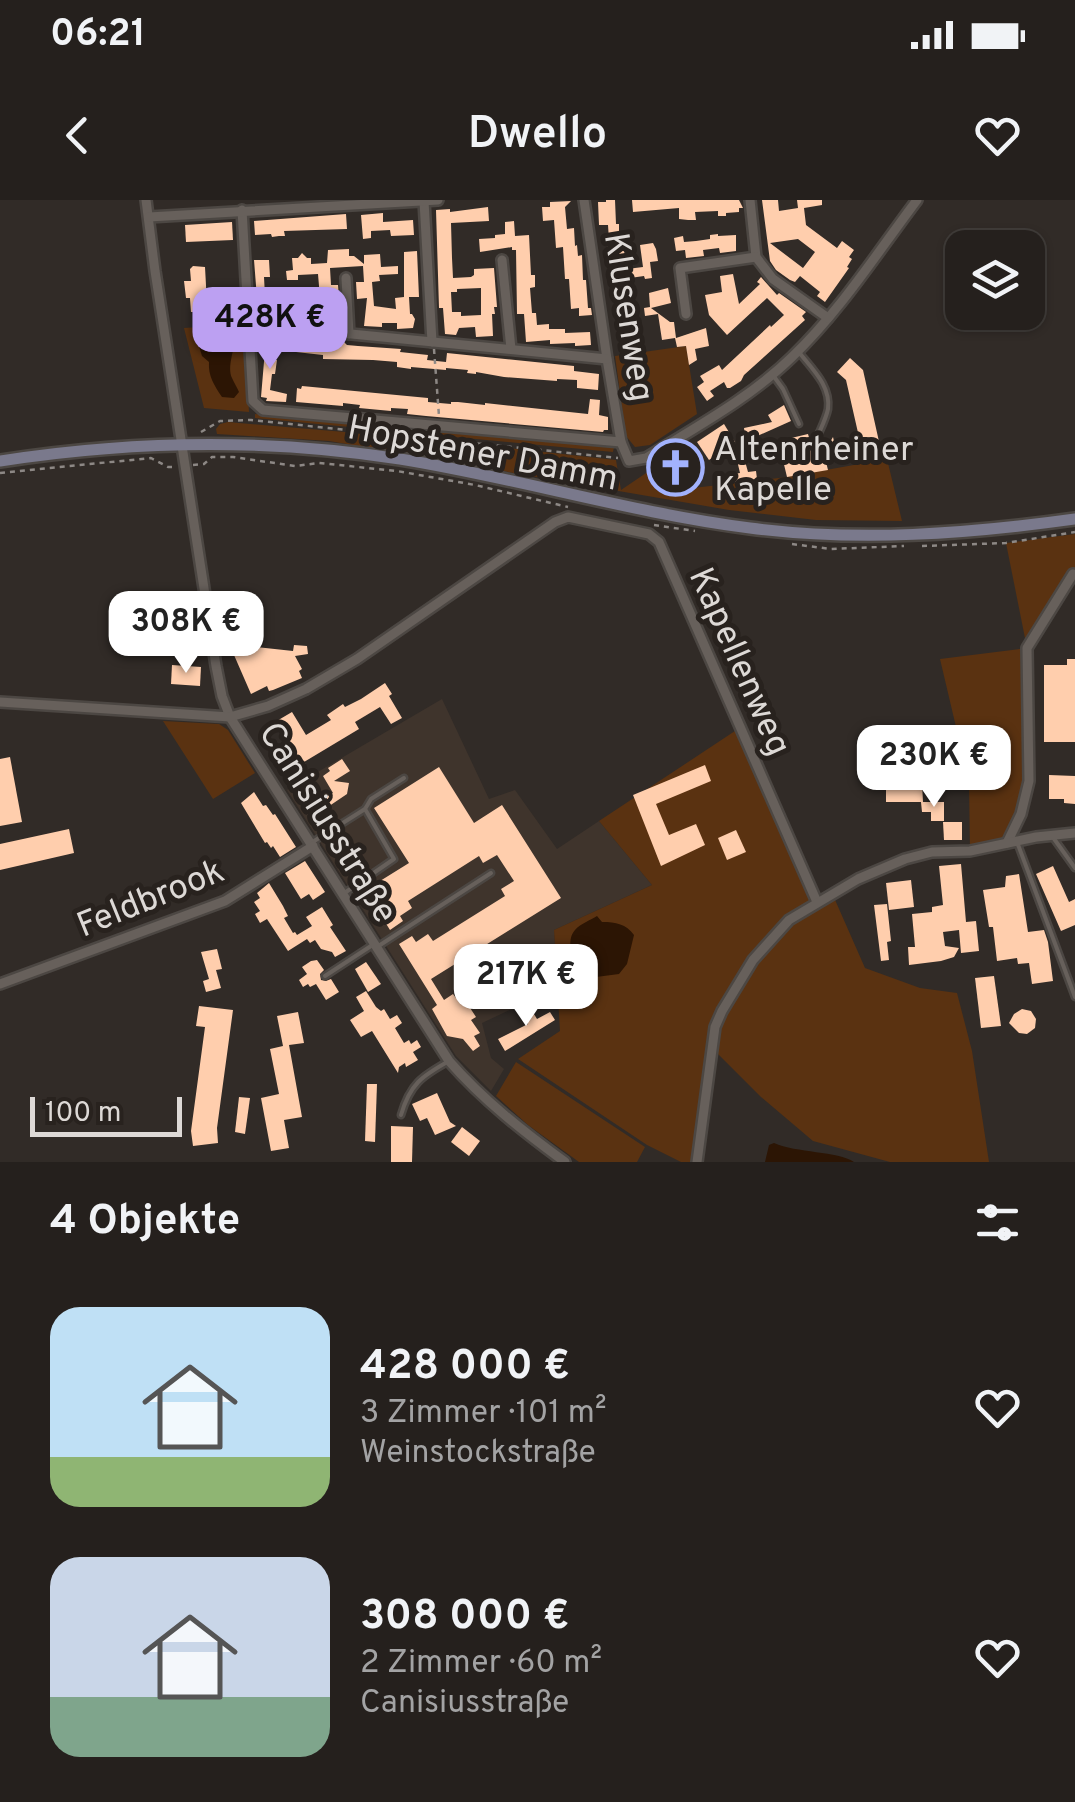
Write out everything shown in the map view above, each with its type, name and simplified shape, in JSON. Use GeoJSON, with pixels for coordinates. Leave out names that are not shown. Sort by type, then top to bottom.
{"type":"FeatureCollection","features":[{"type":"Feature","properties":{"kind":"main road","name":"Hopstener Damm"},"geometry":{"type":"LineString","coordinates":[[0,461],[182,443],[300,448],[401,459],[604,503],[752,528],[832,535],[921,535],[1075,519]]}},
{"type":"Feature","properties":{"kind":"street","name":"Canisiusstraße"},"geometry":{"type":"LineString","coordinates":[[146,200],[216,666],[230,717],[449,1061],[512,1120],[565,1162]]}},
{"type":"Feature","properties":{"kind":"street"},"geometry":{"type":"LineString","coordinates":[[149,217],[438,200]]}},
{"type":"Feature","properties":{"kind":"street","name":"Klusenweg"},"geometry":{"type":"LineString","coordinates":[[584,200],[607,359],[629,462]]}},
{"type":"Feature","properties":{"kind":"street"},"geometry":{"type":"LineString","coordinates":[[750,200],[756,257],[773,279],[828,318]]}},
{"type":"Feature","properties":{"kind":"street"},"geometry":{"type":"LineString","coordinates":[[629,462],[646,458],[739,400],[798,351],[828,318],[917,200]]}},
{"type":"Feature","properties":{"kind":"street"},"geometry":{"type":"LineString","coordinates":[[424,201],[433,342]]}},
{"type":"Feature","properties":{"kind":"street"},"geometry":{"type":"LineString","coordinates":[[242,210],[253,401],[263,410],[622,442]]}},
{"type":"Feature","properties":{"kind":"street"},"geometry":{"type":"LineString","coordinates":[[686,314],[680,268],[756,257]]}},
{"type":"Feature","properties":{"kind":"street"},"geometry":{"type":"LineString","coordinates":[[502,260],[511,349]]}},
{"type":"Feature","properties":{"kind":"street"},"geometry":{"type":"LineString","coordinates":[[346,278],[349,334]]}},
{"type":"Feature","properties":{"kind":"street"},"geometry":{"type":"LineString","coordinates":[[249,324],[607,359]]}},
{"type":"Feature","properties":{"kind":"street","name":"Kapellenweg"},"geometry":{"type":"LineString","coordinates":[[230,717],[306,689],[358,659],[555,522],[568,517],[649,534],[659,542],[818,902]]}},
{"type":"Feature","properties":{"kind":"street"},"geometry":{"type":"LineString","coordinates":[[1012,842],[1029,781],[1027,648],[1074,574]]}},
{"type":"Feature","properties":{"kind":"street"},"geometry":{"type":"LineString","coordinates":[[0,702],[230,717]]}},
{"type":"Feature","properties":{"kind":"street"},"geometry":{"type":"LineString","coordinates":[[696,1162],[712,1047],[722,1011],[754,960],[788,920],[858,878],[905,860],[932,852],[970,851],[1075,833]]}},
{"type":"Feature","properties":{"kind":"street","name":"Feldbrook"},"geometry":{"type":"LineString","coordinates":[[0,984],[225,901],[312,844]]}},
{"type":"Feature","properties":{"kind":"lane"},"geometry":{"type":"LineString","coordinates":[[798,351],[822,380],[827,395],[828,411],[816,440]]}},
{"type":"Feature","properties":{"kind":"lane"},"geometry":{"type":"LineString","coordinates":[[772,374],[784,389],[799,424]]}},
{"type":"Feature","properties":{"kind":"lane"},"geometry":{"type":"LineString","coordinates":[[312,844],[404,778]]}},
{"type":"Feature","properties":{"kind":"lane"},"geometry":{"type":"LineString","coordinates":[[344,894],[394,859],[364,809]]}},
{"type":"Feature","properties":{"kind":"lane"},"geometry":{"type":"LineString","coordinates":[[1052,836],[1075,868]]}},
{"type":"Feature","properties":{"kind":"lane"},"geometry":{"type":"LineString","coordinates":[[1012,842],[1075,997]]}},
{"type":"Feature","properties":{"kind":"lane"},"geometry":{"type":"LineString","coordinates":[[325,976],[491,874]]}},
{"type":"Feature","properties":{"kind":"lane"},"geometry":{"type":"LineString","coordinates":[[400,1115],[422,1076],[449,1061]]}},
{"type":"Feature","properties":{"kind":"path"},"geometry":{"type":"LineString","coordinates":[[433,342],[440,426]]}},
{"type":"Feature","properties":{"kind":"path"},"geometry":{"type":"LineString","coordinates":[[182,443],[220,421],[252,420],[614,456],[629,462]]}},
{"type":"Feature","properties":{"kind":"path"},"geometry":{"type":"LineString","coordinates":[[420,450],[423,436]]}},
{"type":"Feature","properties":{"kind":"path"},"geometry":{"type":"LineString","coordinates":[[0,474],[151,458],[168,467],[204,464],[212,457],[233,458],[396,472],[566,506]]}},
{"type":"Feature","properties":{"kind":"path"},"geometry":{"type":"LineString","coordinates":[[656,525],[694,531]]}},
{"type":"Feature","properties":{"kind":"path"},"geometry":{"type":"LineString","coordinates":[[792,544],[832,549],[1006,542],[1075,532]]}},
{"type":"Feature","properties":{"kind":"shaded area"},"geometry":{"type":"Polygon","coordinates":[[[244,324],[249,412],[204,408],[184,328],[244,324]]]}},
{"type":"Feature","properties":{"kind":"shaded area"},"geometry":{"type":"Polygon","coordinates":[[[200,339],[235,339],[230,369],[239,392],[234,398],[222,397],[216,388],[209,362],[202,356],[200,339]]]}},
{"type":"Feature","properties":{"kind":"shaded area"},"geometry":{"type":"Polygon","coordinates":[[[686,346],[697,414],[650,445],[635,447],[626,436],[615,356],[686,346]]]}},
{"type":"Feature","properties":{"kind":"shaded area"},"geometry":{"type":"Polygon","coordinates":[[[255,414],[614,447],[613,452],[255,418],[255,414]]]}},
{"type":"Feature","properties":{"kind":"shaded area"},"geometry":{"type":"Polygon","coordinates":[[[220,424],[616,460],[621,490],[683,448],[693,488],[787,477],[887,459],[902,521],[816,520],[729,510],[329,441],[217,434],[220,424]]]}},
{"type":"Feature","properties":{"kind":"shaded area"},"geometry":{"type":"Polygon","coordinates":[[[1075,534],[1075,581],[1027,648],[1006,543],[1075,534]]]}},
{"type":"Feature","properties":{"kind":"shaded area"},"geometry":{"type":"Polygon","coordinates":[[[1027,648],[1029,781],[1007,843],[970,851],[969,782],[940,659],[1027,648]]]}},
{"type":"Feature","properties":{"kind":"shaded area"},"geometry":{"type":"Polygon","coordinates":[[[442,699],[489,799],[515,790],[557,849],[599,821],[652,885],[554,930],[558,987],[482,1023],[491,1058],[504,1069],[491,1091],[456,1056],[287,790],[442,699]]]}},
{"type":"Feature","properties":{"kind":"shaded area"},"geometry":{"type":"Polygon","coordinates":[[[163,721],[219,724],[228,730],[255,773],[213,799],[163,721]]]}},
{"type":"Feature","properties":{"kind":"shaded area"},"geometry":{"type":"Polygon","coordinates":[[[741,727],[817,901],[832,893],[865,968],[920,988],[957,993],[972,1051],[989,1162],[890,1162],[813,1141],[712,1048],[697,1162],[681,1162],[647,1145],[518,1059],[560,1031],[554,930],[652,885],[599,821],[741,727]]]}},
{"type":"Feature","properties":{"kind":"shaded area"},"geometry":{"type":"Polygon","coordinates":[[[597,916],[602,922],[624,926],[634,935],[627,964],[619,974],[596,977],[581,970],[573,956],[570,945],[575,930],[597,916]]]}},
{"type":"Feature","properties":{"kind":"shaded area"},"geometry":{"type":"Polygon","coordinates":[[[516,1062],[645,1147],[637,1162],[579,1162],[528,1125],[496,1096],[516,1062]]]}},
{"type":"Feature","properties":{"kind":"shaded area"},"geometry":{"type":"Polygon","coordinates":[[[769,1145],[854,1162],[765,1162],[769,1145]]]}},
{"type":"Feature","properties":{"kind":"building"},"geometry":{"type":"Polygon","coordinates":[[[615,200],[616,224],[627,269],[643,267],[640,245],[653,243],[656,249],[658,261],[650,262],[652,278],[630,278],[635,310],[616,313],[608,225],[599,225],[598,202],[615,200]]]}},
{"type":"Feature","properties":{"kind":"building"},"geometry":{"type":"Polygon","coordinates":[[[632,200],[739,200],[743,208],[726,216],[718,216],[718,211],[695,212],[696,220],[688,220],[679,219],[679,208],[633,212],[632,200]]]}},
{"type":"Feature","properties":{"kind":"building"},"geometry":{"type":"Polygon","coordinates":[[[762,200],[778,200],[779,211],[798,208],[797,200],[822,200],[822,205],[804,208],[806,225],[837,248],[842,241],[854,250],[849,268],[825,302],[817,296],[820,292],[800,276],[795,282],[790,280],[770,261],[762,200]],[[798,239],[770,243],[803,268],[815,252],[798,239]]]}},
{"type":"Feature","properties":{"kind":"building"},"geometry":{"type":"Polygon","coordinates":[[[571,201],[565,207],[567,229],[574,228],[575,246],[578,256],[582,255],[583,280],[592,315],[579,316],[579,308],[571,309],[563,247],[556,248],[554,220],[543,221],[542,207],[550,207],[550,202],[571,201]]]}},
{"type":"Feature","properties":{"kind":"building"},"geometry":{"type":"Polygon","coordinates":[[[488,207],[489,221],[451,223],[452,258],[453,278],[471,277],[474,269],[494,268],[497,307],[492,314],[493,336],[476,337],[475,327],[459,328],[456,335],[445,334],[443,308],[439,308],[436,210],[488,207]],[[481,288],[451,292],[452,312],[461,312],[461,316],[481,315],[481,288]]]}},
{"type":"Feature","properties":{"kind":"building"},"geometry":{"type":"Polygon","coordinates":[[[383,213],[383,222],[413,220],[414,235],[391,236],[390,230],[371,231],[371,238],[363,239],[361,215],[383,213]]]}},
{"type":"Feature","properties":{"kind":"building"},"geometry":{"type":"Polygon","coordinates":[[[346,214],[347,229],[284,231],[285,236],[272,237],[255,235],[254,221],[346,214]]]}},
{"type":"Feature","properties":{"kind":"building"},"geometry":{"type":"Polygon","coordinates":[[[514,221],[515,236],[529,235],[531,275],[535,275],[535,287],[530,288],[532,313],[536,313],[537,325],[549,324],[549,329],[565,329],[565,333],[590,332],[591,345],[550,344],[550,340],[526,342],[524,314],[517,314],[516,250],[512,247],[480,252],[479,239],[505,234],[505,222],[514,221]]]}},
{"type":"Feature","properties":{"kind":"building"},"geometry":{"type":"Polygon","coordinates":[[[232,222],[233,240],[186,242],[185,225],[232,222]]]}},
{"type":"Feature","properties":{"kind":"building"},"geometry":{"type":"Polygon","coordinates":[[[718,234],[736,235],[736,251],[703,250],[704,256],[686,258],[685,250],[676,251],[674,238],[683,236],[684,242],[696,241],[718,234]]]}},
{"type":"Feature","properties":{"kind":"building"},"geometry":{"type":"Polygon","coordinates":[[[349,249],[349,256],[364,264],[364,255],[380,254],[381,267],[398,266],[398,274],[379,275],[380,281],[372,282],[374,306],[396,309],[395,298],[404,297],[404,252],[417,251],[419,297],[409,297],[410,314],[415,319],[413,328],[397,329],[397,323],[364,326],[367,298],[357,299],[356,282],[364,282],[363,266],[330,268],[331,285],[338,285],[339,297],[332,297],[333,321],[289,318],[288,301],[320,298],[318,274],[287,280],[286,271],[293,270],[292,258],[302,253],[311,258],[311,264],[327,263],[328,250],[349,249]]]}},
{"type":"Feature","properties":{"kind":"building"},"geometry":{"type":"Polygon","coordinates":[[[254,260],[269,260],[270,277],[264,277],[265,296],[273,298],[273,310],[258,311],[254,260]]]}},
{"type":"Feature","properties":{"kind":"building"},"geometry":{"type":"Polygon","coordinates":[[[193,266],[205,267],[207,304],[233,302],[234,316],[226,316],[226,325],[213,326],[213,312],[191,312],[184,281],[191,281],[193,266]]]}},
{"type":"Feature","properties":{"kind":"building"},"geometry":{"type":"Polygon","coordinates":[[[733,274],[739,304],[760,284],[757,282],[761,277],[777,295],[806,312],[802,316],[805,320],[741,381],[730,388],[724,382],[710,391],[714,396],[707,401],[697,387],[704,382],[700,376],[719,365],[722,370],[784,315],[767,298],[727,335],[709,315],[705,295],[722,292],[720,276],[733,274]]]}},
{"type":"Feature","properties":{"kind":"building"},"geometry":{"type":"Polygon","coordinates":[[[668,288],[671,303],[651,308],[674,322],[676,338],[706,328],[709,346],[695,349],[697,360],[689,365],[686,346],[677,347],[675,338],[662,340],[658,314],[645,316],[644,308],[650,307],[649,293],[668,288]]]}},
{"type":"Feature","properties":{"kind":"building"},"geometry":{"type":"Polygon","coordinates":[[[637,326],[640,344],[622,347],[619,329],[637,326]]]}},
{"type":"Feature","properties":{"kind":"building"},"geometry":{"type":"Polygon","coordinates":[[[263,335],[275,337],[273,360],[277,360],[270,390],[287,394],[286,402],[261,397],[263,335]]]}},
{"type":"Feature","properties":{"kind":"building"},"geometry":{"type":"Polygon","coordinates":[[[292,338],[401,349],[400,352],[428,355],[427,360],[446,362],[447,353],[574,366],[574,371],[599,374],[598,390],[577,388],[577,380],[504,377],[446,368],[411,369],[397,367],[397,362],[373,360],[323,359],[323,355],[296,352],[291,348],[292,338]]]}},
{"type":"Feature","properties":{"kind":"building"},"geometry":{"type":"Polygon","coordinates":[[[850,358],[863,370],[882,455],[864,459],[846,380],[837,372],[850,358]]]}},
{"type":"Feature","properties":{"kind":"building"},"geometry":{"type":"Polygon","coordinates":[[[297,388],[428,398],[428,402],[485,403],[588,414],[590,399],[600,400],[599,415],[608,417],[608,430],[426,416],[407,414],[408,409],[391,411],[343,403],[296,402],[297,388]]]}},
{"type":"Feature","properties":{"kind":"building"},"geometry":{"type":"Polygon","coordinates":[[[784,405],[791,421],[746,441],[744,428],[772,422],[768,415],[784,405]]]}},
{"type":"Feature","properties":{"kind":"building"},"geometry":{"type":"Polygon","coordinates":[[[724,424],[735,442],[709,460],[697,442],[724,424]]]}},
{"type":"Feature","properties":{"kind":"building"},"geometry":{"type":"Polygon","coordinates":[[[808,434],[812,448],[829,444],[833,437],[838,459],[826,462],[828,470],[787,477],[781,452],[772,453],[770,443],[808,434]]]}},
{"type":"Feature","properties":{"kind":"building"},"geometry":{"type":"Polygon","coordinates":[[[743,454],[748,472],[756,471],[757,479],[735,483],[734,474],[740,473],[736,456],[743,454]]]}},
{"type":"Feature","properties":{"kind":"building"},"geometry":{"type":"Polygon","coordinates":[[[166,628],[196,630],[195,649],[164,647],[166,628]]]}},
{"type":"Feature","properties":{"kind":"building"},"geometry":{"type":"Polygon","coordinates":[[[237,645],[293,651],[294,645],[307,646],[308,654],[295,656],[302,678],[251,694],[234,655],[237,645]]]}},
{"type":"Feature","properties":{"kind":"building"},"geometry":{"type":"Polygon","coordinates":[[[1067,659],[1075,659],[1075,742],[1044,742],[1044,665],[1067,665],[1067,659]]]}},
{"type":"Feature","properties":{"kind":"building"},"geometry":{"type":"Polygon","coordinates":[[[172,665],[201,667],[200,686],[171,684],[172,665]]]}},
{"type":"Feature","properties":{"kind":"building"},"geometry":{"type":"Polygon","coordinates":[[[385,683],[402,718],[391,724],[380,707],[355,722],[359,729],[288,776],[276,757],[292,748],[275,722],[292,712],[306,735],[331,720],[327,715],[343,704],[345,707],[361,699],[385,683]]]}},
{"type":"Feature","properties":{"kind":"building"},"geometry":{"type":"Polygon","coordinates":[[[10,757],[22,822],[0,826],[0,759],[10,757]]]}},
{"type":"Feature","properties":{"kind":"building"},"geometry":{"type":"Polygon","coordinates":[[[342,759],[350,771],[334,781],[349,783],[347,794],[310,819],[305,810],[333,793],[323,776],[342,759]]]}},
{"type":"Feature","properties":{"kind":"building"},"geometry":{"type":"Polygon","coordinates":[[[705,765],[711,781],[656,804],[669,835],[696,824],[705,845],[661,866],[633,795],[705,765]]]}},
{"type":"Feature","properties":{"kind":"building"},"geometry":{"type":"Polygon","coordinates":[[[439,767],[474,823],[502,805],[561,898],[431,979],[444,1000],[461,994],[476,1017],[471,1020],[480,1033],[474,1036],[480,1046],[473,1051],[463,1039],[447,1036],[432,1009],[437,1005],[399,944],[412,936],[416,942],[428,934],[433,941],[505,896],[501,889],[514,881],[497,855],[483,863],[479,856],[408,901],[412,908],[390,930],[363,887],[370,882],[372,886],[409,863],[374,808],[439,767]]]}},
{"type":"Feature","properties":{"kind":"building"},"geometry":{"type":"Polygon","coordinates":[[[1049,775],[1075,776],[1075,804],[1049,799],[1049,775]]]}},
{"type":"Feature","properties":{"kind":"building"},"geometry":{"type":"Polygon","coordinates":[[[894,783],[922,783],[923,802],[886,802],[886,790],[894,790],[894,783]]]}},
{"type":"Feature","properties":{"kind":"building"},"geometry":{"type":"Polygon","coordinates":[[[254,792],[263,806],[275,814],[296,847],[280,857],[273,846],[265,843],[241,803],[254,792]]]}},
{"type":"Feature","properties":{"kind":"building"},"geometry":{"type":"Polygon","coordinates":[[[921,802],[944,802],[944,821],[931,821],[931,812],[922,812],[921,802]]]}},
{"type":"Feature","properties":{"kind":"building"},"geometry":{"type":"Polygon","coordinates":[[[943,822],[962,822],[962,840],[944,840],[943,822]]]}},
{"type":"Feature","properties":{"kind":"building"},"geometry":{"type":"Polygon","coordinates":[[[69,829],[74,853],[0,870],[0,844],[69,829]]]}},
{"type":"Feature","properties":{"kind":"building"},"geometry":{"type":"Polygon","coordinates":[[[736,830],[746,852],[727,860],[718,838],[736,830]]]}},
{"type":"Feature","properties":{"kind":"building"},"geometry":{"type":"Polygon","coordinates":[[[305,861],[325,892],[313,900],[309,894],[301,899],[285,873],[305,861]]]}},
{"type":"Feature","properties":{"kind":"building"},"geometry":{"type":"Polygon","coordinates":[[[961,864],[966,922],[976,921],[979,951],[961,953],[959,930],[943,932],[945,946],[959,948],[954,957],[909,965],[908,947],[915,947],[912,914],[932,912],[932,907],[943,905],[939,866],[961,864]]]}},
{"type":"Feature","properties":{"kind":"building"},"geometry":{"type":"Polygon","coordinates":[[[1053,866],[1069,902],[1075,899],[1075,925],[1061,931],[1036,874],[1053,866]]]}},
{"type":"Feature","properties":{"kind":"building"},"geometry":{"type":"Polygon","coordinates":[[[1019,874],[1028,932],[1044,930],[1053,981],[1032,984],[1029,963],[1018,964],[1017,958],[997,961],[983,890],[1005,887],[1006,876],[1019,874]]]}},
{"type":"Feature","properties":{"kind":"building"},"geometry":{"type":"Polygon","coordinates":[[[911,880],[914,907],[889,910],[886,883],[911,880]]]}},
{"type":"Feature","properties":{"kind":"building"},"geometry":{"type":"Polygon","coordinates":[[[269,883],[293,933],[297,935],[312,926],[306,917],[322,907],[346,951],[335,957],[315,940],[310,943],[307,939],[288,951],[267,919],[260,923],[255,914],[260,911],[254,902],[260,898],[257,893],[269,883]]]}},
{"type":"Feature","properties":{"kind":"building"},"geometry":{"type":"Polygon","coordinates":[[[887,904],[889,960],[881,961],[874,905],[887,904]]]}},
{"type":"Feature","properties":{"kind":"building"},"geometry":{"type":"Polygon","coordinates":[[[217,949],[222,969],[216,970],[221,988],[206,992],[203,981],[209,979],[201,952],[217,949]]]}},
{"type":"Feature","properties":{"kind":"building"},"geometry":{"type":"Polygon","coordinates":[[[317,960],[324,970],[321,980],[331,979],[339,992],[326,1000],[316,984],[303,987],[299,980],[307,974],[302,967],[317,960]]]}},
{"type":"Feature","properties":{"kind":"building"},"geometry":{"type":"Polygon","coordinates":[[[366,962],[381,984],[368,992],[355,969],[366,962]]]}},
{"type":"Feature","properties":{"kind":"building"},"geometry":{"type":"Polygon","coordinates":[[[994,976],[1001,1026],[981,1028],[975,978],[994,976]]]}},
{"type":"Feature","properties":{"kind":"building"},"geometry":{"type":"Polygon","coordinates":[[[366,991],[390,1019],[397,1015],[402,1023],[395,1028],[404,1043],[417,1040],[421,1047],[413,1052],[418,1060],[406,1067],[405,1063],[398,1073],[372,1031],[361,1037],[350,1020],[364,1011],[356,997],[366,991]]]}},
{"type":"Feature","properties":{"kind":"building"},"geometry":{"type":"Polygon","coordinates":[[[199,1006],[233,1010],[218,1143],[193,1146],[191,1131],[205,1027],[196,1026],[199,1006]]]}},
{"type":"Feature","properties":{"kind":"building"},"geometry":{"type":"Polygon","coordinates":[[[531,1009],[537,1019],[550,1012],[555,1020],[505,1051],[498,1039],[528,1024],[523,1014],[531,1009]]]}},
{"type":"Feature","properties":{"kind":"building"},"geometry":{"type":"Polygon","coordinates":[[[1022,1009],[1031,1011],[1036,1019],[1035,1028],[1027,1034],[1019,1033],[1009,1023],[1022,1009]]]}},
{"type":"Feature","properties":{"kind":"building"},"geometry":{"type":"Polygon","coordinates":[[[298,1012],[304,1043],[289,1045],[302,1117],[284,1120],[289,1148],[271,1151],[261,1098],[279,1094],[270,1049],[283,1046],[277,1016],[298,1012]]]}},
{"type":"Feature","properties":{"kind":"building"},"geometry":{"type":"Polygon","coordinates":[[[367,1084],[377,1084],[375,1142],[365,1141],[367,1084]]]}},
{"type":"Feature","properties":{"kind":"building"},"geometry":{"type":"Polygon","coordinates":[[[437,1093],[450,1122],[456,1126],[435,1135],[427,1118],[420,1121],[412,1104],[437,1093]]]}},
{"type":"Feature","properties":{"kind":"building"},"geometry":{"type":"Polygon","coordinates":[[[239,1097],[250,1098],[245,1134],[235,1132],[239,1097]]]}},
{"type":"Feature","properties":{"kind":"building"},"geometry":{"type":"Polygon","coordinates":[[[391,1126],[413,1127],[412,1162],[391,1162],[391,1126]]]}},
{"type":"Feature","properties":{"kind":"building"},"geometry":{"type":"Polygon","coordinates":[[[462,1127],[480,1141],[469,1156],[451,1142],[462,1127]]]}},
{"type":"Feature","properties":{"kind":"place","name":"Altenrheiner Kapelle"},"geometry":{"type":"Point","coordinates":[675,468]}}]}
